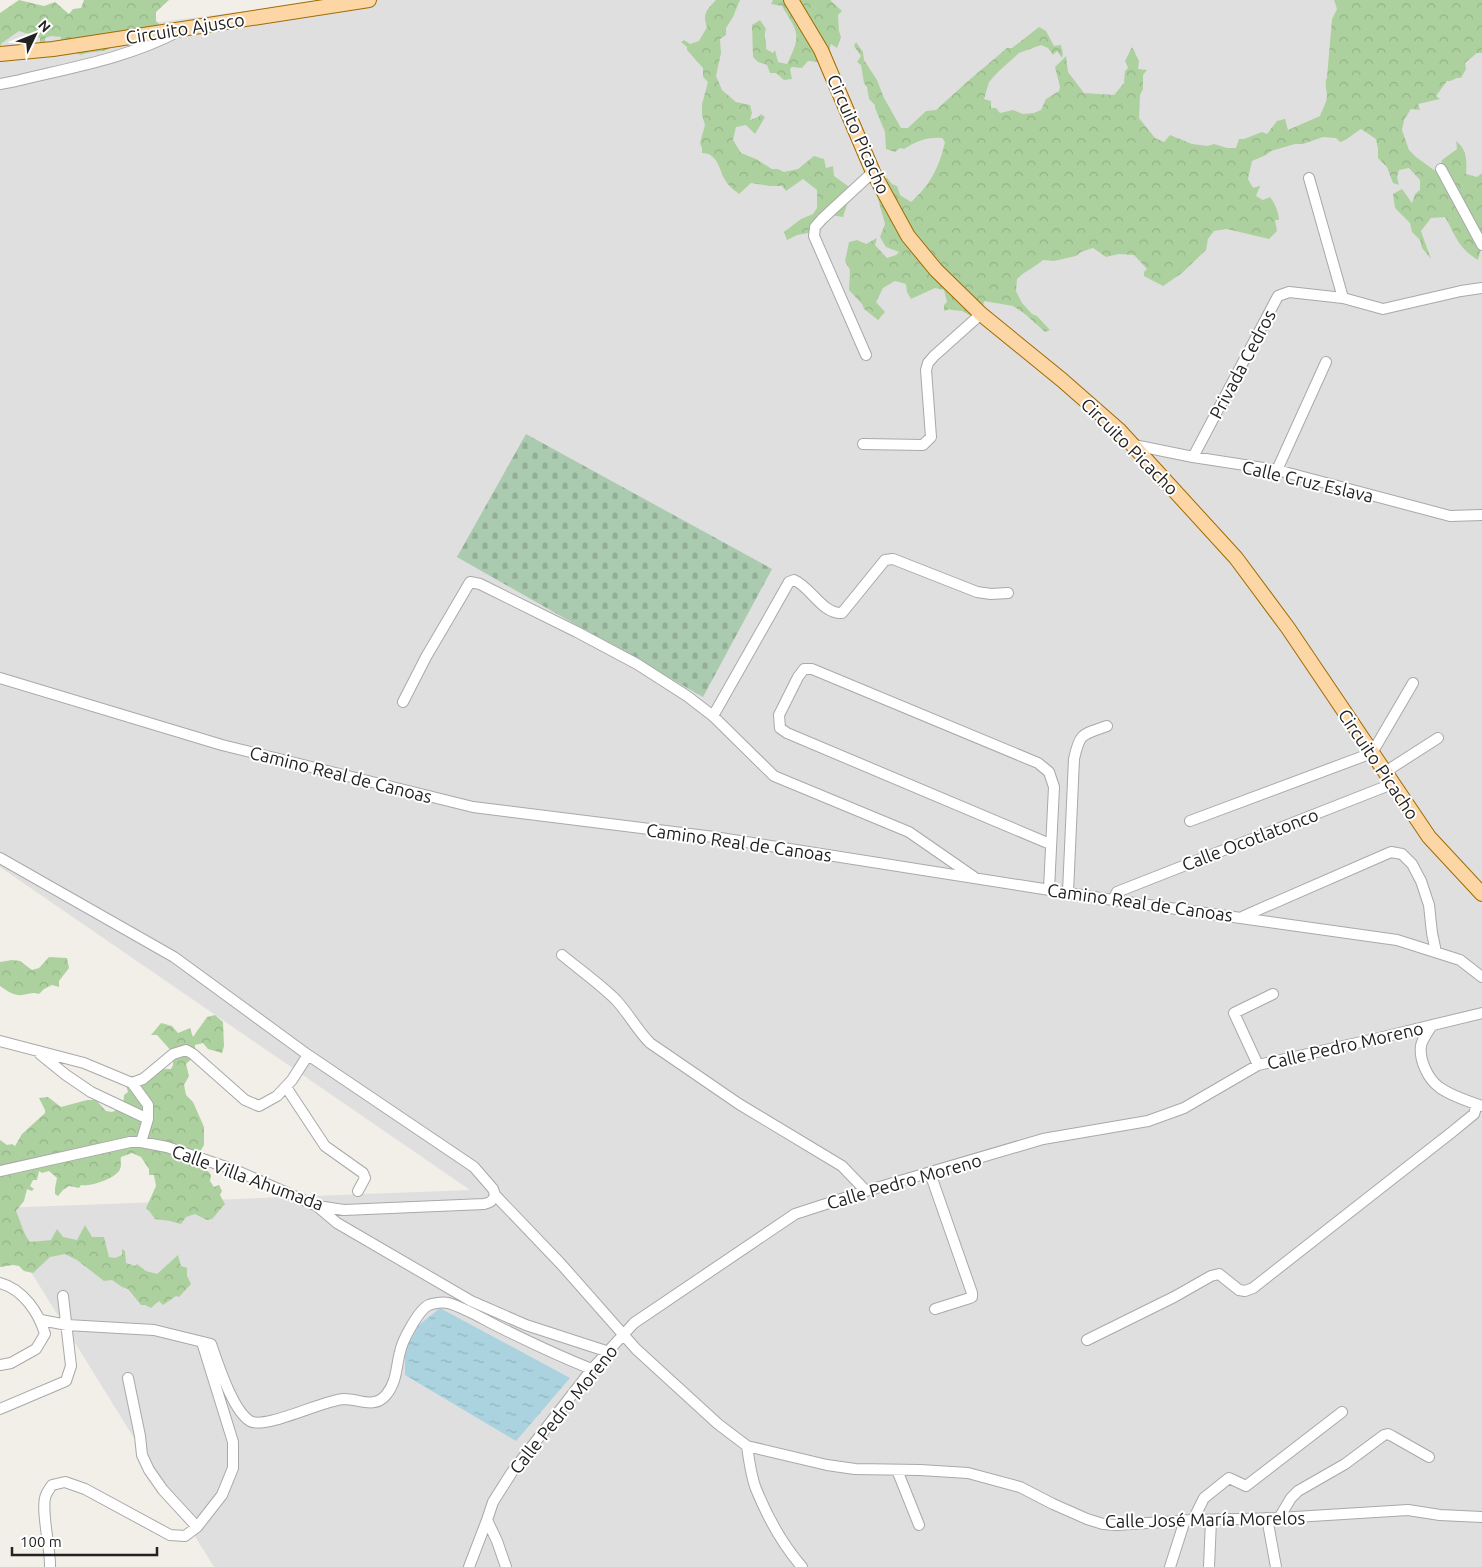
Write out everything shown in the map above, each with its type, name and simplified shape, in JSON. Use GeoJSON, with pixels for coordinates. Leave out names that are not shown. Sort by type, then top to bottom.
{"type":"FeatureCollection","features":[{"type":"Feature","properties":{"kind":"main road","name":"Circuito Ajusco"},"geometry":{"type":"LineString","coordinates":[[0,54],[52,49],[369,0]]}},
{"type":"Feature","properties":{"kind":"main road","name":"Circuito Picacho"},"geometry":{"type":"LineString","coordinates":[[791,0],[821,50],[873,172],[908,236],[936,270],[981,314],[1062,380],[1119,430],[1236,558],[1288,628],[1429,837],[1482,894]]}},
{"type":"Feature","properties":{"kind":"street"},"geometry":{"type":"LineString","coordinates":[[0,84],[132,52],[161,41],[184,28]]}},
{"type":"Feature","properties":{"kind":"street"},"geometry":{"type":"LineString","coordinates":[[1441,169],[1482,245]]}},
{"type":"Feature","properties":{"kind":"street"},"geometry":{"type":"LineString","coordinates":[[866,355],[814,236],[815,227],[822,218],[873,172]]}},
{"type":"Feature","properties":{"kind":"street"},"geometry":{"type":"LineString","coordinates":[[1309,178],[1343,298]]}},
{"type":"Feature","properties":{"kind":"street","name":"Privada Cedros"},"geometry":{"type":"LineString","coordinates":[[1193,457],[1278,296],[1289,292],[1343,298],[1383,309],[1461,290],[1482,288]]}},
{"type":"Feature","properties":{"kind":"street"},"geometry":{"type":"LineString","coordinates":[[863,444],[923,445],[928,442],[931,437],[926,370],[928,363],[981,314]]}},
{"type":"Feature","properties":{"kind":"street"},"geometry":{"type":"LineString","coordinates":[[1277,470],[1326,362]]}},
{"type":"Feature","properties":{"kind":"street","name":"Calle Cruz Eslava"},"geometry":{"type":"LineString","coordinates":[[1134,445],[1193,457],[1277,470],[1450,516],[1482,515]]}},
{"type":"Feature","properties":{"kind":"street"},"geometry":{"type":"LineString","coordinates":[[713,716],[789,582],[794,580],[799,582],[823,604],[837,613],[842,612],[885,560],[893,559],[977,592],[991,594],[1008,593]]}},
{"type":"Feature","properties":{"kind":"street"},"geometry":{"type":"LineString","coordinates":[[403,702],[426,657],[470,582],[480,584],[577,632],[636,664],[687,696],[713,716],[774,776],[910,832],[976,879]]}},
{"type":"Feature","properties":{"kind":"street"},"geometry":{"type":"LineString","coordinates":[[1049,889],[1054,787],[1049,772],[1038,763],[812,669],[804,669],[798,677],[779,715],[780,728],[787,733],[1050,844]]}},
{"type":"Feature","properties":{"kind":"street","name":"Camino Real de Canoas"},"geometry":{"type":"LineString","coordinates":[[0,678],[222,745],[473,807],[714,837],[1113,900],[1397,940],[1460,960],[1482,977]]}},
{"type":"Feature","properties":{"kind":"street"},"geometry":{"type":"LineString","coordinates":[[1190,821],[1372,753],[1413,683]]}},
{"type":"Feature","properties":{"kind":"street"},"geometry":{"type":"LineString","coordinates":[[1068,892],[1074,760],[1078,743],[1085,734],[1107,726]]}},
{"type":"Feature","properties":{"kind":"street"},"geometry":{"type":"LineString","coordinates":[[1384,772],[1438,738]]}},
{"type":"Feature","properties":{"kind":"street","name":"Calle Ocotlatonco"},"geometry":{"type":"LineString","coordinates":[[1113,900],[1117,892],[1392,784]]}},
{"type":"Feature","properties":{"kind":"street"},"geometry":{"type":"LineString","coordinates":[[1243,917],[1391,852],[1402,854],[1412,864],[1428,898],[1436,952]]}},
{"type":"Feature","properties":{"kind":"street","name":"Calle José María Morelos"},"geometry":{"type":"LineString","coordinates":[[0,858],[174,957],[308,1055],[474,1167],[493,1189],[495,1195],[561,1264],[622,1336],[718,1424],[747,1446],[827,1465],[855,1469],[968,1473],[1020,1487],[1053,1504],[1103,1524],[1279,1518],[1408,1510],[1440,1515],[1482,1517]]}},
{"type":"Feature","properties":{"kind":"street"},"geometry":{"type":"LineString","coordinates":[[562,955],[614,999],[630,1016],[638,1031],[650,1043],[739,1104],[842,1166],[866,1191]]}},
{"type":"Feature","properties":{"kind":"street"},"geometry":{"type":"LineString","coordinates":[[1258,1065],[1234,1012],[1273,994]]}},
{"type":"Feature","properties":{"kind":"street","name":"Calle Pedro Moreno"},"geometry":{"type":"LineString","coordinates":[[469,1567],[493,1502],[512,1472],[592,1369],[634,1323],[795,1214],[1043,1139],[1148,1121],[1184,1108],[1258,1065],[1482,1013]]}},
{"type":"Feature","properties":{"kind":"street"},"geometry":{"type":"LineString","coordinates":[[1088,1340],[1174,1297],[1211,1276],[1219,1274],[1239,1290],[1245,1291],[1253,1288],[1474,1114],[1480,1106],[1439,1088],[1425,1068],[1421,1045],[1432,1025]]}},
{"type":"Feature","properties":{"kind":"street"},"geometry":{"type":"LineString","coordinates":[[0,1041],[84,1063],[132,1083],[148,1105],[148,1119],[141,1142]]}},
{"type":"Feature","properties":{"kind":"street"},"geometry":{"type":"LineString","coordinates":[[132,1083],[144,1080],[174,1054],[186,1050],[245,1100],[259,1106],[277,1096],[286,1087],[308,1055]]}},
{"type":"Feature","properties":{"kind":"street"},"geometry":{"type":"LineString","coordinates":[[37,1051],[66,1075],[91,1092],[148,1119]]}},
{"type":"Feature","properties":{"kind":"street"},"geometry":{"type":"LineString","coordinates":[[286,1087],[324,1146],[363,1173],[365,1178],[358,1191]]}},
{"type":"Feature","properties":{"kind":"street","name":"Calle Villa Ahumada"},"geometry":{"type":"LineString","coordinates":[[0,1171],[130,1142],[141,1142],[167,1147],[235,1170],[317,1206],[344,1210],[484,1204],[490,1203],[495,1195]]}},
{"type":"Feature","properties":{"kind":"street"},"geometry":{"type":"LineString","coordinates":[[930,1173],[972,1293],[970,1298],[935,1309]]}},
{"type":"Feature","properties":{"kind":"street"},"geometry":{"type":"LineString","coordinates":[[317,1206],[337,1223],[471,1301],[526,1325],[609,1352]]}},
{"type":"Feature","properties":{"kind":"street"},"geometry":{"type":"LineString","coordinates":[[0,1283],[23,1295],[41,1320],[45,1334],[36,1349],[11,1363],[0,1366]]}},
{"type":"Feature","properties":{"kind":"street"},"geometry":{"type":"LineString","coordinates":[[0,1409],[66,1380],[71,1366],[63,1296]]}},
{"type":"Feature","properties":{"kind":"street"},"geometry":{"type":"LineString","coordinates":[[41,1320],[67,1325],[154,1330],[211,1344],[240,1412],[252,1422],[266,1422],[343,1399],[377,1403],[386,1396],[394,1384],[400,1350],[416,1318],[429,1305],[446,1302],[556,1355],[592,1369]]}},
{"type":"Feature","properties":{"kind":"street"},"geometry":{"type":"LineString","coordinates":[[50,1567],[51,1559],[45,1522],[44,1497],[52,1485],[65,1482],[85,1489],[170,1535],[185,1536],[197,1527],[222,1495],[233,1468],[232,1442],[202,1342]]}},
{"type":"Feature","properties":{"kind":"street"},"geometry":{"type":"LineString","coordinates":[[128,1378],[142,1455],[149,1470],[163,1490],[197,1527]]}},
{"type":"Feature","properties":{"kind":"street"},"geometry":{"type":"LineString","coordinates":[[1170,1567],[1189,1520],[1204,1498],[1229,1478],[1246,1486],[1342,1412]]}},
{"type":"Feature","properties":{"kind":"street"},"geometry":{"type":"LineString","coordinates":[[1279,1518],[1291,1498],[1298,1491],[1345,1464],[1384,1435],[1392,1436],[1429,1458]]}},
{"type":"Feature","properties":{"kind":"street"},"geometry":{"type":"LineString","coordinates":[[747,1446],[756,1488],[792,1556],[802,1567]]}},
{"type":"Feature","properties":{"kind":"street"},"geometry":{"type":"LineString","coordinates":[[896,1470],[919,1525]]}},
{"type":"Feature","properties":{"kind":"street"},"geometry":{"type":"LineString","coordinates":[[1268,1518],[1276,1567]]}},
{"type":"Feature","properties":{"kind":"street"},"geometry":{"type":"LineString","coordinates":[[487,1520],[506,1567]]}},
{"type":"Feature","properties":{"kind":"street"},"geometry":{"type":"LineString","coordinates":[[1209,1567],[1211,1520]]}},
{"type":"Feature","properties":{"kind":"shaded area"},"geometry":{"type":"Polygon","coordinates":[[[332,0],[1475,0],[1482,10],[1482,1567],[214,1567],[0,1222],[0,1208],[470,1190],[0,867],[0,27],[66,34],[332,0]]]}},
{"type":"Feature","properties":{"kind":"green space"},"geometry":{"type":"Polygon","coordinates":[[[19,0],[44,6],[55,2],[69,14],[73,9],[81,8],[84,0],[169,0],[156,12],[156,21],[159,24],[156,34],[113,46],[106,50],[81,55],[72,52],[61,52],[61,37],[51,36],[45,38],[46,52],[41,53],[40,38],[19,31],[0,46],[0,13],[19,0]]]}},
{"type":"Feature","properties":{"kind":"green space"},"geometry":{"type":"Polygon","coordinates":[[[716,0],[740,0],[726,28],[726,35],[720,39],[721,53],[716,76],[722,90],[736,102],[750,105],[752,113],[750,120],[761,114],[765,117],[755,134],[746,125],[736,127],[733,140],[741,153],[756,159],[772,169],[784,172],[798,169],[814,156],[824,159],[826,168],[833,166],[834,176],[852,189],[843,217],[830,215],[808,233],[797,235],[787,240],[784,232],[801,219],[813,214],[817,208],[817,190],[803,179],[786,191],[782,186],[751,183],[739,194],[724,179],[718,164],[712,156],[702,153],[700,143],[705,125],[702,115],[702,104],[708,82],[703,77],[703,68],[681,42],[684,40],[690,44],[699,41],[707,27],[706,12],[716,0]]]}},
{"type":"Feature","properties":{"kind":"green space"},"geometry":{"type":"Polygon","coordinates":[[[773,0],[830,0],[842,11],[838,15],[841,37],[837,48],[831,44],[827,58],[819,62],[808,61],[802,68],[792,67],[790,69],[792,79],[784,80],[776,73],[770,73],[767,65],[758,62],[753,57],[752,25],[760,20],[766,29],[766,49],[773,53],[775,50],[778,62],[787,64],[795,46],[795,28],[782,6],[771,4],[773,0]]]}},
{"type":"Feature","properties":{"kind":"green space"},"geometry":{"type":"Polygon","coordinates":[[[1334,0],[1482,0],[1482,53],[1477,53],[1465,63],[1466,69],[1461,78],[1447,81],[1436,96],[1440,99],[1418,104],[1420,110],[1411,109],[1404,120],[1402,130],[1409,150],[1434,170],[1439,169],[1442,160],[1457,149],[1456,141],[1464,152],[1466,174],[1477,177],[1482,173],[1482,234],[1477,235],[1481,248],[1478,260],[1462,246],[1445,217],[1431,218],[1421,231],[1431,259],[1422,248],[1420,240],[1412,232],[1410,223],[1395,208],[1393,194],[1402,189],[1412,203],[1415,194],[1420,190],[1420,180],[1409,168],[1399,170],[1397,177],[1399,185],[1393,183],[1387,167],[1378,158],[1376,139],[1361,129],[1340,142],[1336,138],[1323,137],[1303,144],[1295,144],[1271,151],[1252,161],[1248,179],[1253,188],[1260,186],[1256,196],[1263,200],[1270,197],[1274,202],[1279,217],[1279,220],[1275,220],[1277,231],[1269,239],[1227,229],[1214,231],[1208,239],[1206,250],[1182,273],[1163,286],[1144,276],[1144,272],[1147,269],[1134,255],[1119,254],[1106,257],[1093,248],[1076,256],[1054,261],[1043,260],[1017,279],[1016,291],[1022,303],[1050,330],[1045,332],[1013,306],[984,301],[982,312],[971,316],[962,311],[950,309],[944,311],[944,305],[947,302],[944,290],[935,288],[911,299],[907,292],[906,284],[895,281],[883,288],[876,302],[885,312],[878,320],[864,309],[862,304],[849,290],[850,270],[845,261],[849,242],[857,240],[866,244],[877,238],[875,245],[887,258],[899,252],[886,247],[880,237],[885,224],[875,188],[882,178],[887,178],[892,184],[897,186],[900,195],[911,202],[924,189],[933,175],[945,142],[942,138],[931,138],[904,149],[900,148],[895,152],[886,149],[885,132],[875,105],[869,99],[861,65],[857,62],[861,56],[854,46],[856,42],[863,52],[864,60],[877,80],[884,98],[901,128],[908,128],[926,111],[936,110],[1007,48],[1012,48],[1039,27],[1046,31],[1054,46],[1061,45],[1062,58],[1057,51],[1053,55],[1048,48],[1041,45],[1019,53],[989,82],[984,99],[991,101],[991,108],[996,108],[1000,113],[1013,110],[1023,114],[1041,110],[1046,99],[1059,91],[1060,87],[1055,67],[1066,56],[1068,72],[1084,93],[1114,95],[1124,83],[1125,71],[1128,68],[1125,61],[1132,47],[1139,61],[1138,69],[1147,70],[1143,75],[1139,118],[1155,138],[1164,142],[1170,135],[1192,144],[1208,146],[1214,144],[1227,148],[1236,148],[1239,139],[1262,132],[1267,134],[1277,121],[1285,119],[1288,130],[1320,116],[1327,97],[1326,83],[1332,19],[1337,9],[1334,0]]]}},
{"type":"Feature","properties":{"kind":"green space"},"geometry":{"type":"Polygon","coordinates":[[[526,434],[772,569],[703,697],[457,557],[526,434]]]}},
{"type":"Feature","properties":{"kind":"green space"},"geometry":{"type":"Polygon","coordinates":[[[49,957],[67,958],[69,968],[59,981],[59,987],[52,985],[39,994],[21,995],[11,993],[0,986],[0,962],[20,961],[32,970],[39,968],[49,957]]]}},
{"type":"Feature","properties":{"kind":"green space"},"geometry":{"type":"Polygon","coordinates":[[[215,1015],[223,1022],[224,1046],[222,1053],[208,1049],[203,1043],[195,1045],[195,1056],[186,1064],[189,1076],[184,1085],[186,1095],[193,1102],[204,1127],[204,1145],[197,1157],[211,1175],[210,1181],[214,1187],[219,1185],[222,1191],[220,1195],[225,1204],[212,1219],[207,1220],[195,1214],[186,1217],[181,1224],[155,1219],[146,1208],[156,1186],[154,1175],[149,1175],[149,1169],[141,1157],[132,1153],[121,1157],[121,1168],[109,1179],[81,1185],[79,1188],[69,1186],[58,1196],[55,1194],[57,1178],[49,1171],[42,1173],[39,1171],[37,1180],[33,1180],[30,1186],[34,1189],[32,1191],[27,1189],[24,1201],[16,1211],[30,1242],[51,1240],[57,1229],[63,1237],[77,1240],[85,1225],[92,1237],[104,1237],[109,1257],[115,1258],[122,1255],[122,1249],[125,1251],[126,1263],[135,1266],[137,1264],[146,1271],[157,1274],[178,1255],[181,1266],[187,1268],[187,1276],[191,1284],[179,1297],[176,1296],[163,1305],[159,1301],[151,1308],[141,1305],[128,1289],[112,1280],[104,1281],[77,1260],[65,1254],[50,1257],[33,1273],[24,1271],[19,1266],[0,1267],[0,1140],[7,1145],[12,1144],[15,1146],[22,1134],[45,1113],[39,1098],[48,1097],[61,1107],[87,1100],[96,1100],[106,1111],[112,1112],[123,1107],[124,1095],[128,1092],[125,1082],[165,1069],[171,1069],[173,1065],[173,1053],[157,1035],[151,1035],[161,1023],[172,1026],[178,1033],[190,1028],[193,1037],[207,1017],[215,1015]]]}},
{"type":"Feature","properties":{"kind":"water"},"geometry":{"type":"Polygon","coordinates":[[[440,1308],[570,1378],[516,1441],[405,1375],[405,1351],[419,1325],[440,1308]]]}}]}
